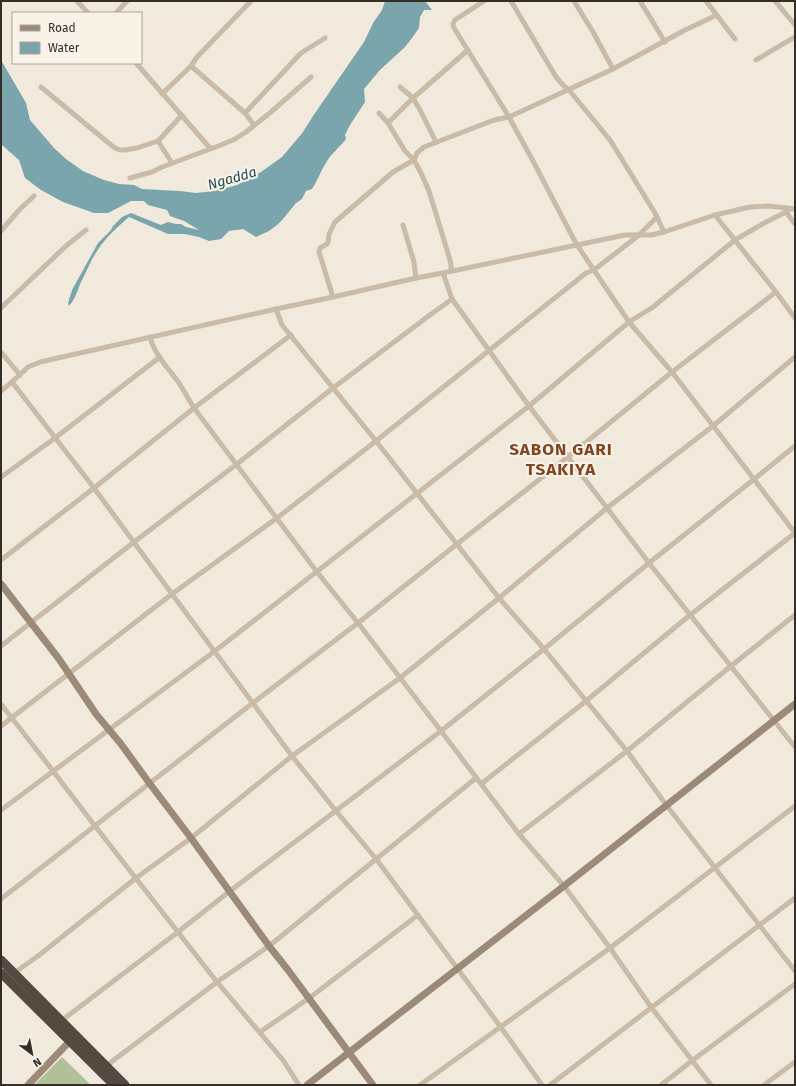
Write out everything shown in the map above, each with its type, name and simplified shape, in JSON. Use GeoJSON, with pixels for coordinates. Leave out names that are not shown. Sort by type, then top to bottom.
{"type":"FeatureCollection","features":[{"type":"Feature","properties":{"kind":"highway"},"geometry":{"type":"LineString","coordinates":[[1,960],[125,1085]]}},
{"type":"Feature","properties":{"kind":"highway"},"geometry":{"type":"LineString","coordinates":[[2,975],[114,1085]]}},
{"type":"Feature","properties":{"kind":"main road"},"geometry":{"type":"LineString","coordinates":[[1,584],[69,674],[96,714],[191,838],[308,999],[373,1085]]}},
{"type":"Feature","properties":{"kind":"main road"},"geometry":{"type":"LineString","coordinates":[[307,1085],[667,806],[795,704]]}},
{"type":"Feature","properties":{"kind":"main road"},"geometry":{"type":"LineString","coordinates":[[28,1085],[69,1042]]}},
{"type":"Feature","properties":{"kind":"street"},"geometry":{"type":"LineString","coordinates":[[77,1],[87,12]]}},
{"type":"Feature","properties":{"kind":"street"},"geometry":{"type":"LineString","coordinates":[[117,12],[127,1]]}},
{"type":"Feature","properties":{"kind":"street"},"geometry":{"type":"LineString","coordinates":[[162,94],[191,66],[251,1]]}},
{"type":"Feature","properties":{"kind":"street"},"geometry":{"type":"LineString","coordinates":[[481,784],[586,701],[690,615],[795,533],[672,372],[629,322],[577,244],[509,117],[456,32],[453,24],[455,20],[484,1]]}},
{"type":"Feature","properties":{"kind":"street"},"geometry":{"type":"LineString","coordinates":[[511,1],[556,77],[569,90],[610,140],[657,217],[664,232]]}},
{"type":"Feature","properties":{"kind":"street"},"geometry":{"type":"LineString","coordinates":[[574,1],[613,69]]}},
{"type":"Feature","properties":{"kind":"street"},"geometry":{"type":"LineString","coordinates":[[640,1],[665,42]]}},
{"type":"Feature","properties":{"kind":"street"},"geometry":{"type":"LineString","coordinates":[[706,1],[735,39]]}},
{"type":"Feature","properties":{"kind":"street"},"geometry":{"type":"LineString","coordinates":[[775,1],[795,25]]}},
{"type":"Feature","properties":{"kind":"street"},"geometry":{"type":"LineString","coordinates":[[333,297],[319,252],[320,248],[328,242],[332,226],[351,207],[393,172],[414,160],[417,153],[424,147],[494,120],[509,117],[569,90],[717,15]]}},
{"type":"Feature","properties":{"kind":"street"},"geometry":{"type":"LineString","coordinates":[[756,60],[795,37]]}},
{"type":"Feature","properties":{"kind":"street"},"geometry":{"type":"LineString","coordinates":[[245,113],[301,53],[325,38]]}},
{"type":"Feature","properties":{"kind":"street"},"geometry":{"type":"LineString","coordinates":[[388,123],[413,98],[468,50]]}},
{"type":"Feature","properties":{"kind":"street"},"geometry":{"type":"LineString","coordinates":[[137,64],[210,148]]}},
{"type":"Feature","properties":{"kind":"street"},"geometry":{"type":"LineString","coordinates":[[191,66],[245,113],[254,125]]}},
{"type":"Feature","properties":{"kind":"street"},"geometry":{"type":"LineString","coordinates":[[130,178],[152,172],[210,148],[221,145],[246,132],[312,77]]}},
{"type":"Feature","properties":{"kind":"street"},"geometry":{"type":"LineString","coordinates":[[41,87],[115,148],[120,150],[137,148],[158,141],[182,115]]}},
{"type":"Feature","properties":{"kind":"street"},"geometry":{"type":"LineString","coordinates":[[400,87],[413,98],[436,142]]}},
{"type":"Feature","properties":{"kind":"street"},"geometry":{"type":"LineString","coordinates":[[379,113],[388,123],[405,151],[414,160],[429,191],[451,264],[451,271]]}},
{"type":"Feature","properties":{"kind":"street"},"geometry":{"type":"LineString","coordinates":[[158,141],[172,163]]}},
{"type":"Feature","properties":{"kind":"street"},"geometry":{"type":"LineString","coordinates":[[1,231],[20,209],[34,196]]}},
{"type":"Feature","properties":{"kind":"street"},"geometry":{"type":"LineString","coordinates":[[1,391],[28,367],[40,362],[416,278],[577,244],[625,235],[651,235],[715,215],[750,207],[769,206],[790,210]]}},
{"type":"Feature","properties":{"kind":"street"},"geometry":{"type":"LineString","coordinates":[[790,210],[795,224]]}},
{"type":"Feature","properties":{"kind":"street"},"geometry":{"type":"LineString","coordinates":[[1,810],[215,651],[317,572],[528,406],[629,322],[653,307],[735,240],[790,210]]}},
{"type":"Feature","properties":{"kind":"street"},"geometry":{"type":"LineString","coordinates":[[715,215],[795,318]]}},
{"type":"Feature","properties":{"kind":"street"},"geometry":{"type":"LineString","coordinates":[[1,726],[172,594],[277,518],[586,273],[594,270],[639,235],[657,217]]}},
{"type":"Feature","properties":{"kind":"street"},"geometry":{"type":"LineString","coordinates":[[403,225],[414,262],[416,278]]}},
{"type":"Feature","properties":{"kind":"street"},"geometry":{"type":"LineString","coordinates":[[1,308],[67,245],[86,230]]}},
{"type":"Feature","properties":{"kind":"street"},"geometry":{"type":"LineString","coordinates":[[443,273],[452,299],[528,406],[649,563],[795,747]]}},
{"type":"Feature","properties":{"kind":"street"},"geometry":{"type":"LineString","coordinates":[[1,899],[358,623],[568,457],[672,372],[776,292]]}},
{"type":"Feature","properties":{"kind":"street"},"geometry":{"type":"LineString","coordinates":[[1,646],[333,388],[452,299]]}},
{"type":"Feature","properties":{"kind":"street"},"geometry":{"type":"LineString","coordinates":[[276,309],[282,325],[418,493],[499,598],[544,649],[627,752],[795,971]]}},
{"type":"Feature","properties":{"kind":"street"},"geometry":{"type":"LineString","coordinates":[[1,560],[194,408],[291,335]]}},
{"type":"Feature","properties":{"kind":"street"},"geometry":{"type":"LineString","coordinates":[[150,337],[160,357],[180,384],[194,408],[317,572],[358,623],[519,834],[564,886],[651,1007],[711,1085]]}},
{"type":"Feature","properties":{"kind":"street"},"geometry":{"type":"LineString","coordinates":[[1,352],[20,375]]}},
{"type":"Feature","properties":{"kind":"street"},"geometry":{"type":"LineString","coordinates":[[1,477],[55,438],[160,357]]}},
{"type":"Feature","properties":{"kind":"street"},"geometry":{"type":"LineString","coordinates":[[14,973],[136,878],[191,838],[292,756],[400,678],[607,508],[713,426],[795,357]]}},
{"type":"Feature","properties":{"kind":"street"},"geometry":{"type":"LineString","coordinates":[[12,382],[94,488],[254,702],[292,756],[377,860],[458,968],[542,1085]]}},
{"type":"Feature","properties":{"kind":"street"},"geometry":{"type":"LineString","coordinates":[[61,1021],[441,731],[795,446]]}},
{"type":"Feature","properties":{"kind":"street"},"geometry":{"type":"LineString","coordinates":[[519,834],[627,752],[795,615]]}},
{"type":"Feature","properties":{"kind":"street"},"geometry":{"type":"LineString","coordinates":[[1,704],[94,826],[217,982],[283,1060],[299,1085]]}},
{"type":"Feature","properties":{"kind":"street"},"geometry":{"type":"LineString","coordinates":[[106,1066],[217,982],[269,946],[377,860],[476,778]]}},
{"type":"Feature","properties":{"kind":"street"},"geometry":{"type":"LineString","coordinates":[[420,1085],[610,948],[795,806]]}},
{"type":"Feature","properties":{"kind":"street"},"geometry":{"type":"LineString","coordinates":[[550,1085],[795,898]]}},
{"type":"Feature","properties":{"kind":"street"},"geometry":{"type":"LineString","coordinates":[[260,1032],[308,999],[418,915]]}},
{"type":"Feature","properties":{"kind":"street"},"geometry":{"type":"LineString","coordinates":[[661,1085],[795,984]]}},
{"type":"Feature","properties":{"kind":"street"},"geometry":{"type":"LineString","coordinates":[[764,1085],[795,1062]]}},
{"type":"Feature","properties":{"kind":"green space"},"geometry":{"type":"Polygon","coordinates":[[[62,1057],[91,1085],[34,1085],[62,1057]]]}},
{"type":"Feature","properties":{"kind":"water"},"geometry":{"type":"Polygon","coordinates":[[[385,1],[425,1],[432,10],[424,10],[420,17],[419,28],[412,38],[405,47],[380,70],[364,89],[365,102],[350,125],[345,135],[346,139],[331,155],[312,189],[306,191],[302,199],[296,203],[277,225],[269,231],[256,237],[243,229],[229,231],[221,239],[209,241],[185,234],[168,234],[129,217],[97,250],[75,297],[69,306],[68,303],[72,290],[98,243],[122,217],[131,213],[161,225],[168,222],[181,224],[186,227],[199,230],[184,221],[170,216],[167,210],[148,205],[144,201],[131,201],[108,213],[94,213],[63,202],[41,190],[25,178],[19,160],[1,143],[1,60],[26,103],[30,120],[54,148],[83,171],[104,180],[119,184],[134,185],[142,189],[196,193],[215,191],[237,185],[261,172],[282,157],[303,132],[364,42],[373,23],[382,10],[385,1]]]}},
{"type":"Feature","properties":{"kind":"district","name":"SABON GARI TSAKIYA"},"geometry":{"type":"Point","coordinates":[561,459]}},
{"type":"Feature","properties":{"kind":"water label","name":"Ngadda"},"geometry":{"type":"Point","coordinates":[232,178]}}]}
